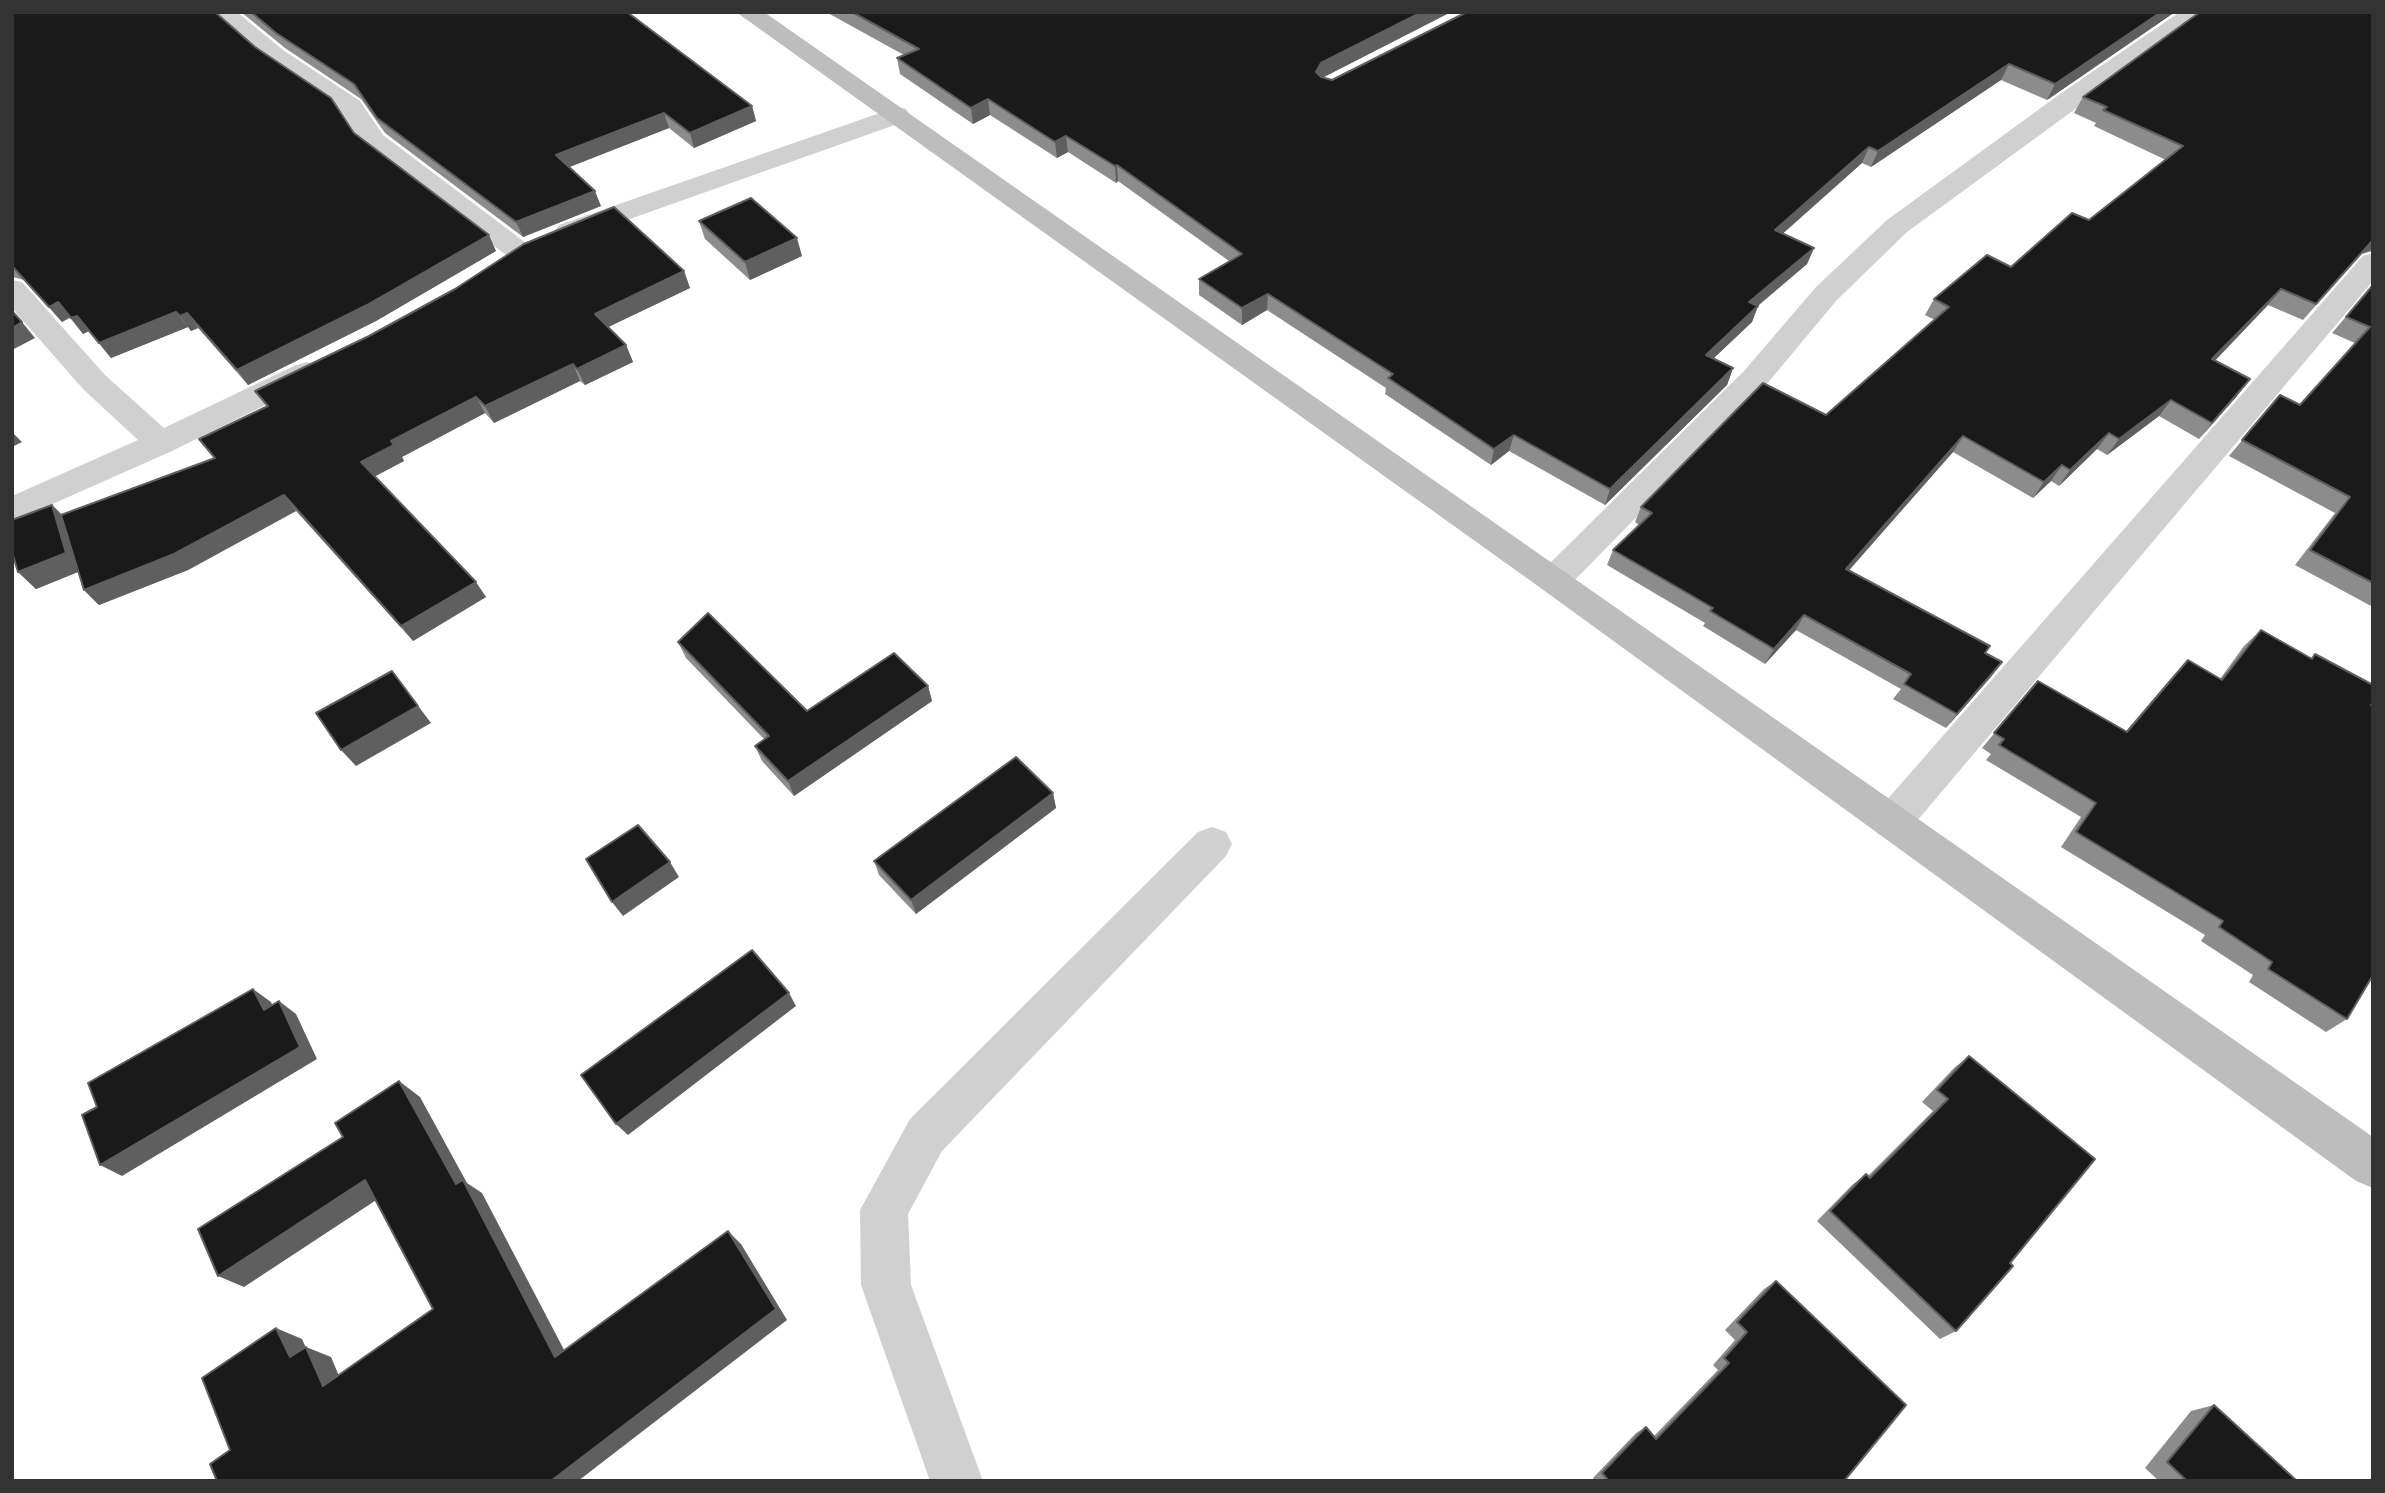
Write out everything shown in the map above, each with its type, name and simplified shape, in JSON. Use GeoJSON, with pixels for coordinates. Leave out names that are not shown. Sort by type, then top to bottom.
{"type":"FeatureCollection","features":[{"type":"Feature","properties":{"kind":"street"},"geometry":{"type":"LineString","coordinates":[[222,12],[274,55],[351,106],[373,140],[520,252]]}},
{"type":"Feature","properties":{"kind":"street"},"geometry":{"type":"LineString","coordinates":[[748,12],[897,115],[1136,288],[1554,580],[2371,1161]]}},
{"type":"Feature","properties":{"kind":"street"},"geometry":{"type":"LineString","coordinates":[[1554,580],[1755,378],[1826,294],[1897,226],[2070,99],[2196,12]]}},
{"type":"Feature","properties":{"kind":"street"},"geometry":{"type":"LineString","coordinates":[[493,270],[520,252],[587,223],[897,115]]}},
{"type":"Feature","properties":{"kind":"street"},"geometry":{"type":"LineString","coordinates":[[1892,822],[2373,261]]}},
{"type":"Feature","properties":{"kind":"street"},"geometry":{"type":"LineString","coordinates":[[12,289],[94,382],[161,443]]}},
{"type":"Feature","properties":{"kind":"street"},"geometry":{"type":"LineString","coordinates":[[12,510],[161,443],[330,360]]}},
{"type":"Feature","properties":{"kind":"street"},"geometry":{"type":"LineString","coordinates":[[957,1481],[886,1285],[884,1210],[926,1135],[1212,845]]}},
{"type":"Feature","properties":{"kind":"building"},"geometry":{"type":"Polygon","coordinates":[[[12,12],[215,12],[255,47],[331,98],[354,133],[489,235],[367,305],[237,370],[187,313],[180,316],[176,312],[99,343],[77,316],[71,318],[58,302],[49,307],[12,266],[12,12]]]}},
{"type":"Feature","properties":{"kind":"building"},"geometry":{"type":"Polygon","coordinates":[[[251,12],[627,12],[752,106],[690,133],[664,113],[556,155],[595,191],[516,222],[377,118],[354,84],[276,33],[251,12]]]}},
{"type":"Feature","properties":{"kind":"building"},"geometry":{"type":"Polygon","coordinates":[[[852,12],[1422,12],[1321,63],[1316,72],[1321,77],[1332,80],[1467,12],[2161,12],[2055,84],[2009,64],[1878,151],[1869,147],[1775,230],[1814,248],[1749,302],[1758,306],[1706,355],[1733,368],[1610,489],[1514,435],[1494,449],[1388,378],[1393,374],[1268,294],[1242,308],[1199,279],[1242,254],[1117,165],[1066,136],[1055,142],[988,99],[971,108],[897,58],[919,49],[852,12]]]}},
{"type":"Feature","properties":{"kind":"building"},"geometry":{"type":"Polygon","coordinates":[[[2200,12],[2373,12],[2373,240],[2316,304],[2281,289],[2212,359],[2250,379],[2212,423],[2171,400],[2119,439],[2109,433],[2070,470],[2062,465],[2044,482],[1963,436],[1846,569],[1990,646],[1985,653],[2002,662],[1957,714],[1904,684],[1911,674],[1804,615],[1774,649],[1710,611],[1713,608],[1613,550],[1652,513],[1641,507],[1763,383],[1826,415],[1949,307],[1934,299],[1987,255],[2011,267],[2072,213],[2089,220],[2183,146],[2103,110],[2107,107],[2083,97],[2200,12]]]}},
{"type":"Feature","properties":{"kind":"building"},"geometry":{"type":"Polygon","coordinates":[[[751,198],[797,238],[745,262],[699,221],[751,198]]]}},
{"type":"Feature","properties":{"kind":"building"},"geometry":{"type":"Polygon","coordinates":[[[614,207],[684,271],[595,314],[626,345],[577,369],[573,364],[485,406],[476,397],[391,441],[394,445],[361,462],[476,582],[401,626],[284,495],[174,554],[84,590],[61,515],[215,458],[199,439],[268,406],[255,391],[369,336],[455,289],[524,244],[614,207]]]}},
{"type":"Feature","properties":{"kind":"building"},"geometry":{"type":"Polygon","coordinates":[[[2373,285],[2373,583],[2310,550],[2350,497],[2242,440],[2280,395],[2300,405],[2370,327],[2346,317],[2373,285]]]}},
{"type":"Feature","properties":{"kind":"building"},"geometry":{"type":"Polygon","coordinates":[[[12,311],[22,322],[12,328],[12,311]]]}},
{"type":"Feature","properties":{"kind":"building"},"geometry":{"type":"Polygon","coordinates":[[[52,505],[66,553],[18,572],[12,552],[12,520],[52,505]]]}},
{"type":"Feature","properties":{"kind":"building"},"geometry":{"type":"Polygon","coordinates":[[[708,613],[807,711],[894,653],[928,686],[788,781],[755,746],[769,736],[678,642],[708,613]]]}},
{"type":"Feature","properties":{"kind":"building"},"geometry":{"type":"Polygon","coordinates":[[[2261,630],[2312,659],[2315,654],[2373,685],[2373,975],[2347,1019],[2268,969],[2272,962],[2219,927],[2223,921],[2076,832],[2096,803],[1999,745],[2004,739],[1994,733],[2038,681],[2127,732],[2188,660],[2222,680],[2261,630]]]}},
{"type":"Feature","properties":{"kind":"building"},"geometry":{"type":"Polygon","coordinates":[[[392,671],[418,706],[341,750],[316,713],[392,671]]]}},
{"type":"Feature","properties":{"kind":"building"},"geometry":{"type":"Polygon","coordinates":[[[1016,757],[1053,793],[911,900],[874,861],[1016,757]]]}},
{"type":"Feature","properties":{"kind":"building"},"geometry":{"type":"Polygon","coordinates":[[[638,825],[670,862],[612,902],[586,859],[638,825]]]}},
{"type":"Feature","properties":{"kind":"building"},"geometry":{"type":"Polygon","coordinates":[[[752,950],[789,993],[616,1124],[581,1075],[752,950]]]}},
{"type":"Feature","properties":{"kind":"building"},"geometry":{"type":"Polygon","coordinates":[[[253,989],[264,1010],[279,1001],[300,1047],[100,1165],[82,1115],[97,1107],[88,1083],[253,989]]]}},
{"type":"Feature","properties":{"kind":"building"},"geometry":{"type":"Polygon","coordinates":[[[1969,1056],[2095,1159],[2010,1263],[2013,1266],[1956,1331],[1830,1211],[1866,1174],[1870,1178],[1948,1099],[1937,1090],[1969,1056]]]}},
{"type":"Feature","properties":{"kind":"building"},"geometry":{"type":"Polygon","coordinates":[[[399,1081],[456,1184],[463,1180],[555,1357],[728,1231],[776,1309],[551,1481],[217,1481],[210,1464],[230,1450],[202,1378],[276,1328],[290,1357],[306,1347],[323,1386],[433,1309],[365,1180],[218,1276],[198,1229],[343,1137],[335,1123],[399,1081]]]}},
{"type":"Feature","properties":{"kind":"building"},"geometry":{"type":"Polygon","coordinates":[[[1776,1281],[1906,1405],[1844,1481],[1609,1481],[1602,1473],[1646,1427],[1656,1439],[1729,1363],[1724,1358],[1747,1332],[1737,1322],[1776,1281]]]}},
{"type":"Feature","properties":{"kind":"building"},"geometry":{"type":"Polygon","coordinates":[[[2214,1405],[2297,1481],[2187,1481],[2167,1462],[2214,1405]]]}}]}
